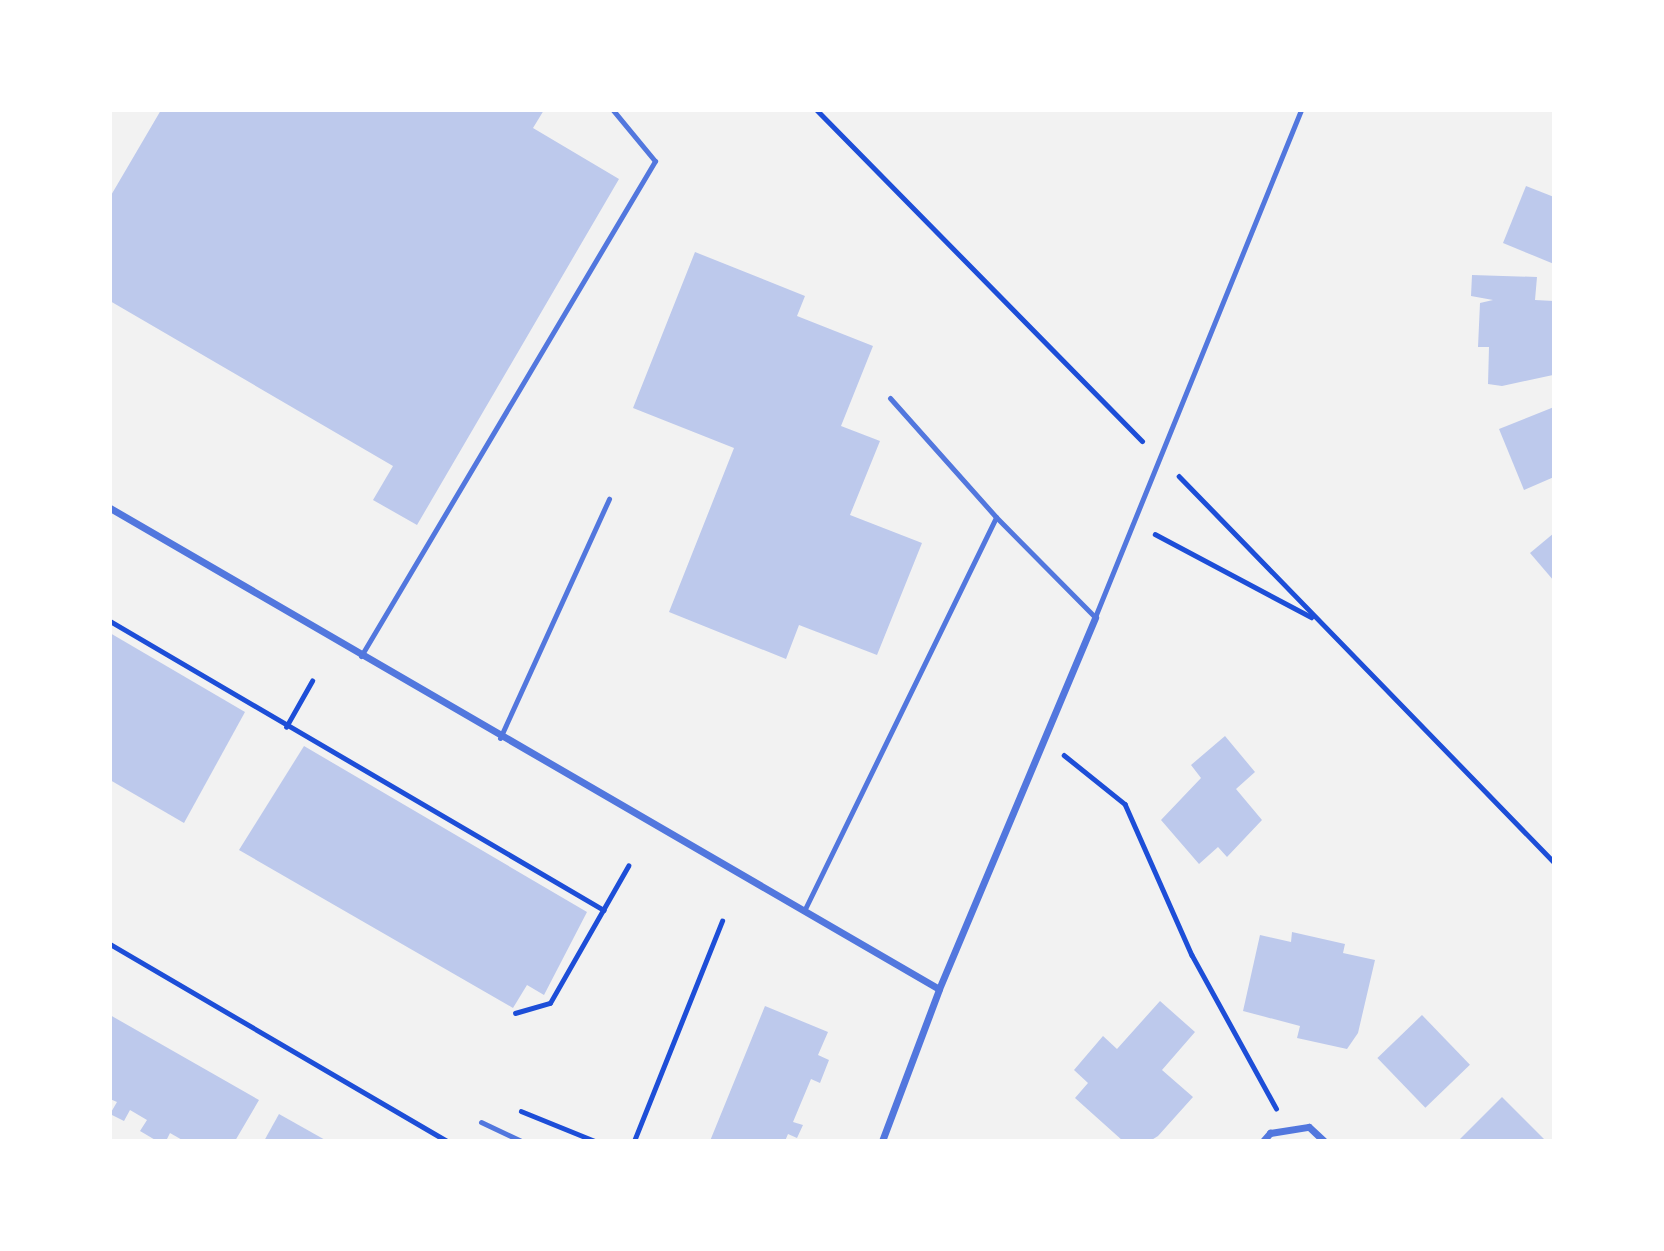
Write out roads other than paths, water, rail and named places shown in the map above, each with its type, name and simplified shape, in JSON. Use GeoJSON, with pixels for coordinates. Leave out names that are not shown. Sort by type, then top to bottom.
{"type":"FeatureCollection","features":[{"type":"Feature","properties":{"kind":"street"},"geometry":{"type":"LineString","coordinates":[[110,508],[500,738],[939,989]]}},
{"type":"Feature","properties":{"kind":"street"},"geometry":{"type":"LineString","coordinates":[[882,1141],[939,989],[1045,741],[1094,617]]}},
{"type":"Feature","properties":{"kind":"street"},"geometry":{"type":"LineString","coordinates":[[1263,1141],[1270,1133],[1309,1126],[1324,1141]]}},
{"type":"Feature","properties":{"kind":"lane"},"geometry":{"type":"LineString","coordinates":[[361,656],[655,161],[613,110]]}},
{"type":"Feature","properties":{"kind":"lane"},"geometry":{"type":"LineString","coordinates":[[890,398],[996,517],[1094,617],[1135,524],[1301,110]]}},
{"type":"Feature","properties":{"kind":"lane"},"geometry":{"type":"LineString","coordinates":[[500,738],[609,499]]}},
{"type":"Feature","properties":{"kind":"lane"},"geometry":{"type":"LineString","coordinates":[[804,911],[996,517]]}},
{"type":"Feature","properties":{"kind":"lane"},"geometry":{"type":"LineString","coordinates":[[481,1122],[521,1141]]}}]}
